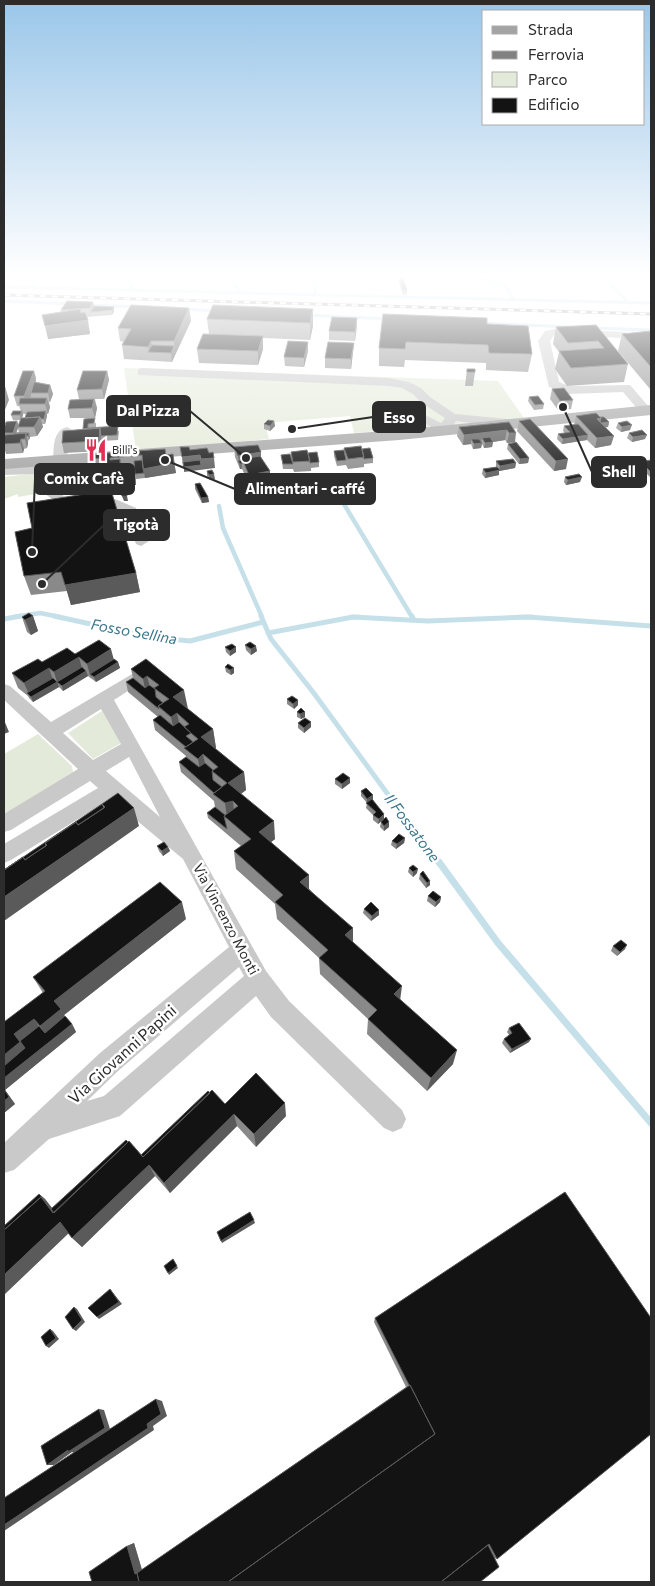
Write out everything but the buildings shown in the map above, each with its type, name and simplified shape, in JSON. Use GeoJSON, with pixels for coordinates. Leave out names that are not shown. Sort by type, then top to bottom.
{"type":"FeatureCollection","features":[{"type":"Feature","properties":{"kind":"main road"},"geometry":{"type":"LineString","coordinates":[[4,464],[399,435],[447,424],[507,423],[649,407]]}},
{"type":"Feature","properties":{"kind":"main road"},"geometry":{"type":"LineString","coordinates":[[4,471],[33,463]]}},
{"type":"Feature","properties":{"kind":"street"},"geometry":{"type":"LineString","coordinates":[[546,350],[553,384],[568,390],[632,387]]}},
{"type":"Feature","properties":{"kind":"street"},"geometry":{"type":"LineString","coordinates":[[142,372],[389,382],[405,385],[417,391],[447,424]]}},
{"type":"Feature","properties":{"kind":"street"},"geometry":{"type":"LineString","coordinates":[[626,373],[632,387],[649,407]]}},
{"type":"Feature","properties":{"kind":"street"},"geometry":{"type":"LineString","coordinates":[[399,435],[418,415],[426,400]]}},
{"type":"Feature","properties":{"kind":"street"},"geometry":{"type":"LineString","coordinates":[[418,415],[447,424]]}},
{"type":"Feature","properties":{"kind":"street"},"geometry":{"type":"LineString","coordinates":[[60,461],[62,437],[67,431]]}},
{"type":"Feature","properties":{"kind":"street"},"geometry":{"type":"LineString","coordinates":[[4,471],[44,471],[54,474],[62,481],[70,470],[89,458],[92,497]]}},
{"type":"Feature","properties":{"kind":"street"},"geometry":{"type":"LineString","coordinates":[[51,493],[69,505],[80,507],[115,503],[130,510],[141,542]]}},
{"type":"Feature","properties":{"kind":"street"},"geometry":{"type":"LineString","coordinates":[[50,732],[139,676]]}},
{"type":"Feature","properties":{"kind":"street","name":"Via Vincenzo Monti"},"geometry":{"type":"LineString","coordinates":[[4,690],[112,789],[190,853],[258,979],[280,1008],[393,1120]]}},
{"type":"Feature","properties":{"kind":"street"},"geometry":{"type":"LineString","coordinates":[[104,698],[190,853]]}},
{"type":"Feature","properties":{"kind":"street"},"geometry":{"type":"LineString","coordinates":[[4,824],[132,746]]}},
{"type":"Feature","properties":{"kind":"street"},"geometry":{"type":"LineString","coordinates":[[4,854],[112,789]]}},
{"type":"Feature","properties":{"kind":"street","name":"Via Giovanni Papini"},"geometry":{"type":"LineString","coordinates":[[4,1160],[40,1129],[109,1062],[242,950]]}},
{"type":"Feature","properties":{"kind":"street"},"geometry":{"type":"LineString","coordinates":[[40,1129],[110,1108],[258,979]]}},
{"type":"Feature","properties":{"kind":"green space"},"geometry":{"type":"Polygon","coordinates":[[[124,368],[498,381],[526,421],[354,433],[350,416],[265,423],[269,439],[136,451],[124,368]]]}},
{"type":"Feature","properties":{"kind":"green space"},"geometry":{"type":"Polygon","coordinates":[[[37,473],[46,476],[48,488],[41,493],[18,497],[18,494],[4,499],[4,477],[37,473]]]}},
{"type":"Feature","properties":{"kind":"green space"},"geometry":{"type":"Polygon","coordinates":[[[102,711],[121,743],[93,759],[68,733],[102,711]]]}},
{"type":"Feature","properties":{"kind":"green space"},"geometry":{"type":"Polygon","coordinates":[[[38,734],[72,766],[73,772],[4,815],[4,754],[38,734]]]}},
{"type":"Feature","properties":{"kind":"waterway"},"geometry":{"type":"LineString","coordinates":[[333,486],[412,617]]}},
{"type":"Feature","properties":{"kind":"waterway","name":"Il Fossatone"},"geometry":{"type":"LineString","coordinates":[[219,506],[223,528],[262,617]]}},
{"type":"Feature","properties":{"kind":"waterway","name":"Fosso Sellina"},"geometry":{"type":"LineString","coordinates":[[14,617],[40,613],[60,617]]}},
{"type":"Feature","properties":{"kind":"waterway","name":"Fosso Sellina"},"geometry":{"type":"LineString","coordinates":[[4,619],[21,616]]}},
{"type":"Feature","properties":{"kind":"waterway","name":"Fosso Sellina"},"geometry":{"type":"LineString","coordinates":[[54,616],[150,637],[190,641],[263,622]]}},
{"type":"Feature","properties":{"kind":"waterway","name":"Il Fossatone"},"geometry":{"type":"LineString","coordinates":[[261,616],[268,633]]}},
{"type":"Feature","properties":{"kind":"waterway"},"geometry":{"type":"LineString","coordinates":[[412,616],[414,620]]}},
{"type":"Feature","properties":{"kind":"waterway"},"geometry":{"type":"LineString","coordinates":[[268,633],[353,617]]}},
{"type":"Feature","properties":{"kind":"waterway"},"geometry":{"type":"LineString","coordinates":[[353,617],[360,617]]}},
{"type":"Feature","properties":{"kind":"waterway"},"geometry":{"type":"LineString","coordinates":[[353,617],[427,621],[528,617]]}},
{"type":"Feature","properties":{"kind":"waterway"},"geometry":{"type":"LineString","coordinates":[[519,617],[528,617]]}},
{"type":"Feature","properties":{"kind":"waterway"},"geometry":{"type":"LineString","coordinates":[[528,617],[533,617]]}},
{"type":"Feature","properties":{"kind":"waterway"},"geometry":{"type":"LineString","coordinates":[[528,617],[651,626]]}},
{"type":"Feature","properties":{"kind":"waterway","name":"Il Fossatone"},"geometry":{"type":"LineString","coordinates":[[268,633],[439,864]]}},
{"type":"Feature","properties":{"kind":"waterway","name":"Il Fossatone"},"geometry":{"type":"LineString","coordinates":[[439,862],[498,943],[651,1123]]}},
{"type":"Feature","properties":{"kind":"place","name":"Shell"},"geometry":{"type":"Point","coordinates":[563,407]}},
{"type":"Feature","properties":{"kind":"place","name":"Esso"},"geometry":{"type":"Point","coordinates":[292,429]}},
{"type":"Feature","properties":{"kind":"place","name":"Billi's"},"geometry":{"type":"Point","coordinates":[96,450]}},
{"type":"Feature","properties":{"kind":"place","name":"Dal Pizza"},"geometry":{"type":"Point","coordinates":[246,458]}},
{"type":"Feature","properties":{"kind":"place","name":"Alimentari - caffé"},"geometry":{"type":"Point","coordinates":[165,460]}},
{"type":"Feature","properties":{"kind":"place","name":"Comix Cafè"},"geometry":{"type":"Point","coordinates":[32,552]}},
{"type":"Feature","properties":{"kind":"place","name":"Tigotà"},"geometry":{"type":"Point","coordinates":[42,584]}}]}
